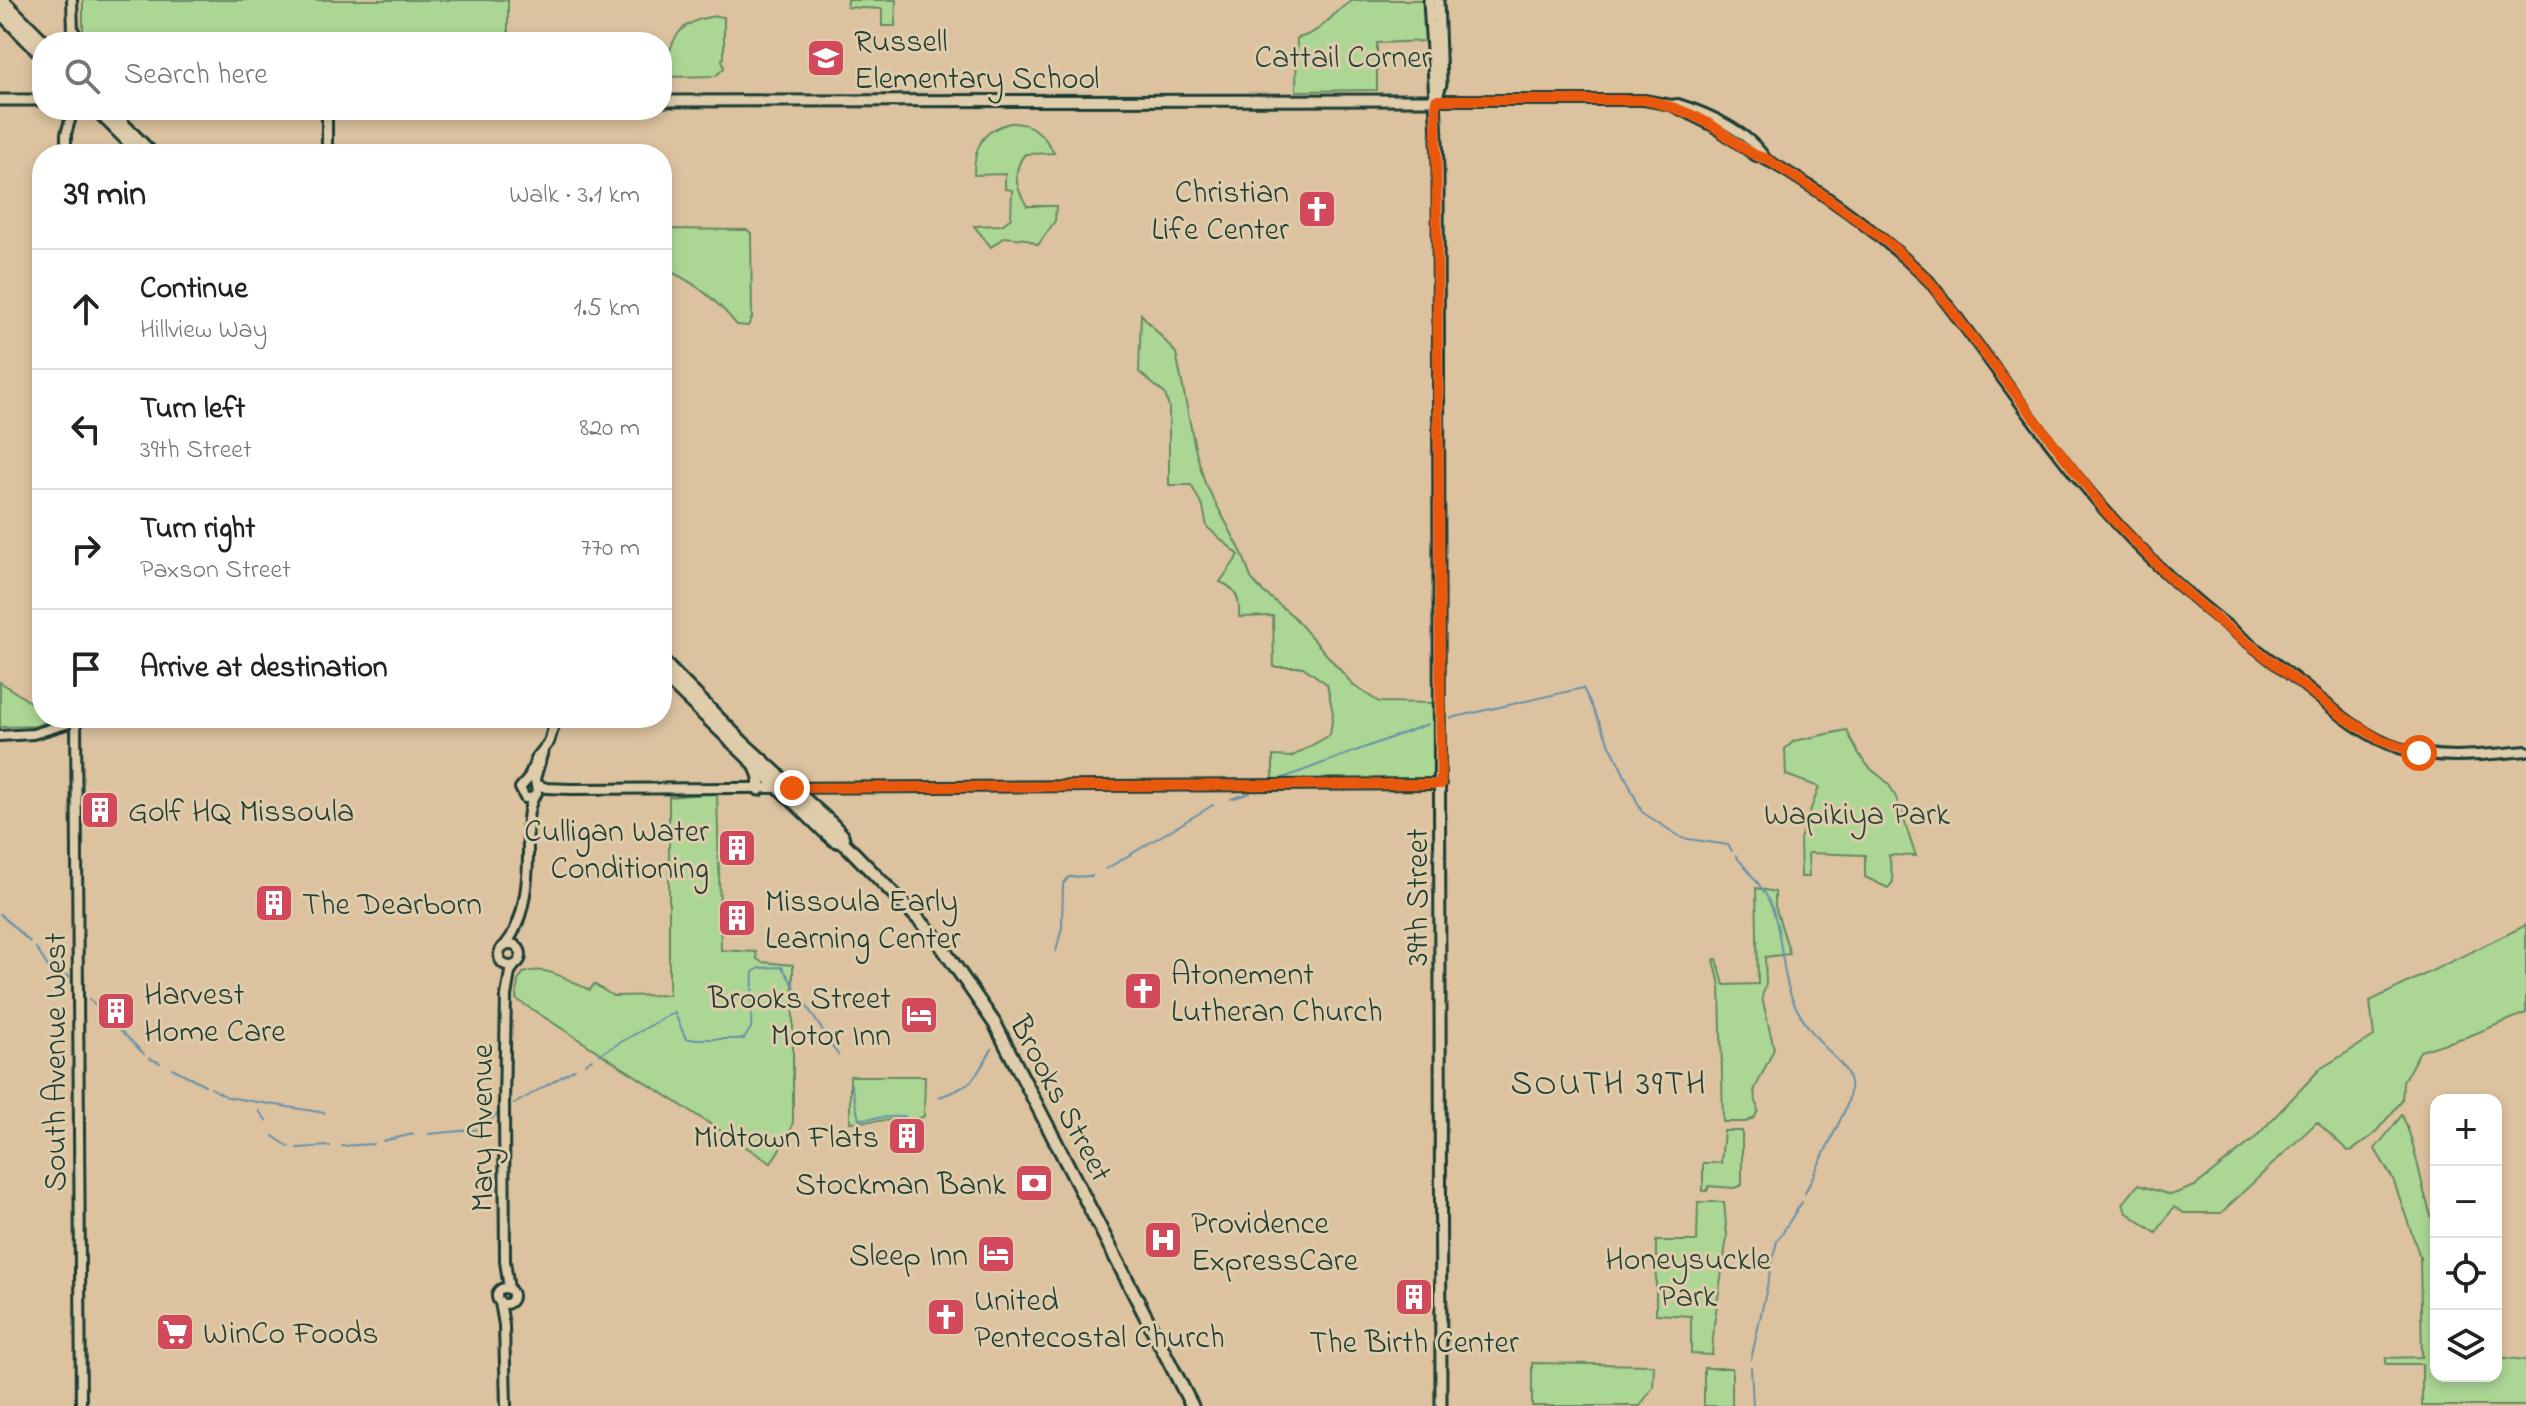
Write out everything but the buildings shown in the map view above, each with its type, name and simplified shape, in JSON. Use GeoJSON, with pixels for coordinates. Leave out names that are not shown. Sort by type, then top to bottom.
{"type":"FeatureCollection","features":[{"type":"Feature","properties":{"kind":"highway"},"geometry":{"type":"LineString","coordinates":[[2,0],[34,32]]}},
{"type":"Feature","properties":{"kind":"highway"},"geometry":{"type":"LineString","coordinates":[[0,12],[32,45]]}},
{"type":"Feature","properties":{"kind":"highway"},"geometry":{"type":"LineString","coordinates":[[107,120],[131,144]]}},
{"type":"Feature","properties":{"kind":"highway"},"geometry":{"type":"LineString","coordinates":[[119,120],[142,144]]}},
{"type":"Feature","properties":{"kind":"highway","name":"Brooks Street"},"geometry":{"type":"LineString","coordinates":[[672,671],[834,840],[844,843],[933,934],[981,1000],[1192,1406]]}},
{"type":"Feature","properties":{"kind":"highway","name":"Brooks Street"},"geometry":{"type":"LineString","coordinates":[[672,684],[753,763],[787,789]]}},
{"type":"Feature","properties":{"kind":"highway"},"geometry":{"type":"LineString","coordinates":[[753,763],[760,777],[759,789]]}},
{"type":"Feature","properties":{"kind":"main road"},"geometry":{"type":"LineString","coordinates":[[1429,0],[1436,100]]}},
{"type":"Feature","properties":{"kind":"main road"},"geometry":{"type":"LineString","coordinates":[[1436,100],[1441,84],[1438,0]]}},
{"type":"Feature","properties":{"kind":"main road"},"geometry":{"type":"LineString","coordinates":[[0,100],[32,100]]}},
{"type":"Feature","properties":{"kind":"main road"},"geometry":{"type":"LineString","coordinates":[[672,101],[1436,100]]}},
{"type":"Feature","properties":{"kind":"main road","name":"39th Street"},"geometry":{"type":"LineString","coordinates":[[1436,100],[1441,1406]]}},
{"type":"Feature","properties":{"kind":"street"},"geometry":{"type":"LineString","coordinates":[[72,0],[72,32]]}},
{"type":"Feature","properties":{"kind":"street"},"geometry":{"type":"LineString","coordinates":[[1436,100],[1644,100],[1685,106],[1731,128],[1761,151],[1765,158],[1823,195],[1878,236],[1929,281],[2113,520],[2172,580],[2231,630],[2345,718],[2382,741],[2439,756],[2526,751]]}},
{"type":"Feature","properties":{"kind":"street"},"geometry":{"type":"LineString","coordinates":[[66,144],[70,120]]}},
{"type":"Feature","properties":{"kind":"street"},"geometry":{"type":"LineString","coordinates":[[327,120],[327,144]]}},
{"type":"Feature","properties":{"kind":"street"},"geometry":{"type":"LineString","coordinates":[[0,736],[33,734],[51,728]]}},
{"type":"Feature","properties":{"kind":"street","name":"South Avenue West"},"geometry":{"type":"LineString","coordinates":[[76,728],[81,1406]]}},
{"type":"Feature","properties":{"kind":"street"},"geometry":{"type":"LineString","coordinates":[[532,783],[554,728]]}},
{"type":"Feature","properties":{"kind":"street"},"geometry":{"type":"LineString","coordinates":[[528,834],[520,788],[532,783],[546,788],[571,789],[1441,784]]}},
{"type":"Feature","properties":{"kind":"street"},"geometry":{"type":"LineString","coordinates":[[519,916],[499,952],[502,963],[508,966],[515,965],[521,958],[518,947],[519,916],[527,882],[530,805],[538,790],[532,783]]}},
{"type":"Feature","properties":{"kind":"street"},"geometry":{"type":"LineString","coordinates":[[523,796],[571,789]]}},
{"type":"Feature","properties":{"kind":"street"},"geometry":{"type":"LineString","coordinates":[[505,945],[518,947]]}},
{"type":"Feature","properties":{"kind":"street","name":"Mary Avenue"},"geometry":{"type":"LineString","coordinates":[[502,963],[506,996],[505,1289]]}},
{"type":"Feature","properties":{"kind":"street","name":"Mary Avenue"},"geometry":{"type":"LineString","coordinates":[[506,996],[510,972],[515,965]]}},
{"type":"Feature","properties":{"kind":"street"},"geometry":{"type":"LineString","coordinates":[[504,1325],[513,1295],[505,1289],[497,1295],[504,1325],[506,1406]]}},
{"type":"Feature","properties":{"kind":"street"},"geometry":{"type":"LineString","coordinates":[[500,1302],[510,1302]]}},
{"type":"Feature","properties":{"kind":"green space"},"geometry":{"type":"Polygon","coordinates":[[[83,0],[508,0],[508,32],[83,32],[83,0]]]}},
{"type":"Feature","properties":{"kind":"green space"},"geometry":{"type":"Polygon","coordinates":[[[848,0],[896,0],[895,26],[882,26],[882,9],[847,7],[848,0]]]}},
{"type":"Feature","properties":{"kind":"green space","name":"Cattail Corner"},"geometry":{"type":"Polygon","coordinates":[[[1354,0],[1423,0],[1427,41],[1377,43],[1377,90],[1296,91],[1297,38],[1315,31],[1354,0]]]}},
{"type":"Feature","properties":{"kind":"green space"},"geometry":{"type":"Polygon","coordinates":[[[724,17],[724,68],[716,76],[672,77],[673,43],[684,28],[703,18],[724,17]]]}},
{"type":"Feature","properties":{"kind":"green space"},"geometry":{"type":"Polygon","coordinates":[[[1010,123],[1036,130],[1054,153],[1025,154],[1018,167],[1017,180],[1027,206],[1056,206],[1055,221],[1038,245],[1026,239],[1004,237],[991,247],[974,226],[1002,225],[1011,218],[1012,190],[1005,189],[1005,174],[974,175],[976,156],[986,136],[1010,123]]]}},
{"type":"Feature","properties":{"kind":"green space"},"geometry":{"type":"Polygon","coordinates":[[[672,229],[747,230],[751,233],[752,318],[748,326],[737,325],[703,291],[672,273],[672,229]]]}},
{"type":"Feature","properties":{"kind":"green space"},"geometry":{"type":"Polygon","coordinates":[[[1141,314],[1176,353],[1205,483],[1242,553],[1251,578],[1293,616],[1354,686],[1379,702],[1434,703],[1433,779],[1273,780],[1273,756],[1291,757],[1330,735],[1333,713],[1327,684],[1303,667],[1274,667],[1273,616],[1239,617],[1236,595],[1220,582],[1239,555],[1207,527],[1203,507],[1191,485],[1169,485],[1169,407],[1165,394],[1139,372],[1141,314]]]}},
{"type":"Feature","properties":{"kind":"green space"},"geometry":{"type":"Polygon","coordinates":[[[0,682],[32,703],[32,726],[0,727],[0,682]]]}},
{"type":"Feature","properties":{"kind":"green space","name":"Wapikiya Park"},"geometry":{"type":"Polygon","coordinates":[[[1847,730],[1863,760],[1894,793],[1916,856],[1889,855],[1893,882],[1888,888],[1865,877],[1865,855],[1808,853],[1809,877],[1801,877],[1800,839],[1819,787],[1786,775],[1785,749],[1794,741],[1847,730]]]}},
{"type":"Feature","properties":{"kind":"green space"},"geometry":{"type":"Polygon","coordinates":[[[717,793],[721,950],[756,952],[757,959],[762,962],[793,965],[793,1121],[791,1130],[771,1163],[516,999],[518,981],[523,973],[532,971],[549,972],[590,990],[594,984],[613,996],[669,995],[669,797],[717,793]]]}},
{"type":"Feature","properties":{"kind":"green space"},"geometry":{"type":"Polygon","coordinates":[[[1756,888],[1775,892],[1775,906],[1790,954],[1765,957],[1766,984],[1762,997],[1774,1049],[1754,1091],[1758,1111],[1754,1118],[1746,1122],[1723,1122],[1720,985],[1714,960],[1717,959],[1724,985],[1758,984],[1756,888]]]}},
{"type":"Feature","properties":{"kind":"green space"},"geometry":{"type":"Polygon","coordinates":[[[2526,925],[2526,1013],[2469,1036],[2420,1051],[2403,1082],[2402,1101],[2373,1135],[2353,1150],[2348,1151],[2317,1122],[2221,1213],[2184,1213],[2174,1207],[2156,1233],[2126,1212],[2123,1204],[2138,1185],[2171,1195],[2195,1186],[2253,1140],[2320,1069],[2374,1036],[2370,1001],[2526,925]]]}},
{"type":"Feature","properties":{"kind":"green space"},"geometry":{"type":"Polygon","coordinates":[[[850,1076],[925,1076],[924,1116],[918,1119],[850,1122],[850,1076]]]}},
{"type":"Feature","properties":{"kind":"green space"},"geometry":{"type":"Polygon","coordinates":[[[2402,1115],[2430,1212],[2430,1382],[2502,1382],[2502,1358],[2526,1360],[2526,1406],[2422,1406],[2422,1364],[2386,1364],[2386,1358],[2422,1357],[2420,1257],[2393,1179],[2375,1149],[2402,1115]]]}},
{"type":"Feature","properties":{"kind":"green space","name":"Honeysuckle Park"},"geometry":{"type":"Polygon","coordinates":[[[1724,1131],[1742,1131],[1742,1185],[1734,1188],[1709,1186],[1707,1191],[1703,1191],[1703,1163],[1721,1163],[1724,1131]]]}},
{"type":"Feature","properties":{"kind":"green space","name":"Honeysuckle Park"},"geometry":{"type":"Polygon","coordinates":[[[1698,1202],[1724,1202],[1727,1237],[1712,1355],[1691,1354],[1691,1316],[1656,1314],[1656,1241],[1697,1241],[1698,1202]]]}},
{"type":"Feature","properties":{"kind":"green space"},"geometry":{"type":"Polygon","coordinates":[[[1532,1363],[1654,1365],[1653,1387],[1640,1406],[1532,1406],[1532,1363]]]}},
{"type":"Feature","properties":{"kind":"green space"},"geometry":{"type":"Polygon","coordinates":[[[1704,1368],[1732,1368],[1732,1406],[1704,1406],[1704,1368]]]}},
{"type":"Feature","properties":{"kind":"waterway"},"geometry":{"type":"LineString","coordinates":[[1451,718],[1583,688],[1642,812],[1682,838],[1728,845],[1732,851]]}},
{"type":"Feature","properties":{"kind":"waterway"},"geometry":{"type":"LineString","coordinates":[[1283,778],[1428,724]]}},
{"type":"Feature","properties":{"kind":"waterway"},"geometry":{"type":"LineString","coordinates":[[1231,799],[1250,793]]}},
{"type":"Feature","properties":{"kind":"waterway"},"geometry":{"type":"LineString","coordinates":[[1106,869],[1213,805]]}},
{"type":"Feature","properties":{"kind":"waterway"},"geometry":{"type":"LineString","coordinates":[[1736,856],[1771,906],[1786,978],[1797,1009],[1849,1077],[1849,1097],[1845,1110],[1805,1193]]}},
{"type":"Feature","properties":{"kind":"waterway"},"geometry":{"type":"LineString","coordinates":[[1056,951],[1062,927],[1063,884],[1069,877],[1092,876]]}},
{"type":"Feature","properties":{"kind":"waterway"},"geometry":{"type":"LineString","coordinates":[[0,914],[30,942]]}},
{"type":"Feature","properties":{"kind":"waterway"},"geometry":{"type":"LineString","coordinates":[[36,948],[48,967],[69,977]]}},
{"type":"Feature","properties":{"kind":"waterway"},"geometry":{"type":"LineString","coordinates":[[600,1054],[674,1012],[686,1039],[744,1039],[751,1028],[753,972],[760,968],[782,967],[838,1055]]}},
{"type":"Feature","properties":{"kind":"waterway"},"geometry":{"type":"LineString","coordinates":[[89,999],[144,1054]]}},
{"type":"Feature","properties":{"kind":"waterway"},"geometry":{"type":"LineString","coordinates":[[939,1097],[967,1085],[992,1049]]}},
{"type":"Feature","properties":{"kind":"waterway"},"geometry":{"type":"LineString","coordinates":[[149,1058],[160,1063]]}},
{"type":"Feature","properties":{"kind":"waterway"},"geometry":{"type":"LineString","coordinates":[[585,1064],[592,1059]]}},
{"type":"Feature","properties":{"kind":"waterway"},"geometry":{"type":"LineString","coordinates":[[172,1068],[205,1085]]}},
{"type":"Feature","properties":{"kind":"waterway"},"geometry":{"type":"LineString","coordinates":[[514,1104],[575,1069]]}},
{"type":"Feature","properties":{"kind":"waterway"},"geometry":{"type":"LineString","coordinates":[[851,1084],[859,1119],[905,1116]]}},
{"type":"Feature","properties":{"kind":"waterway"},"geometry":{"type":"LineString","coordinates":[[211,1088],[227,1097],[325,1113]]}},
{"type":"Feature","properties":{"kind":"waterway"},"geometry":{"type":"LineString","coordinates":[[259,1111],[267,1121]]}},
{"type":"Feature","properties":{"kind":"waterway"},"geometry":{"type":"LineString","coordinates":[[489,1121],[498,1113]]}},
{"type":"Feature","properties":{"kind":"waterway"},"geometry":{"type":"LineString","coordinates":[[429,1134],[482,1129]]}},
{"type":"Feature","properties":{"kind":"waterway"},"geometry":{"type":"LineString","coordinates":[[383,1141],[413,1134]]}},
{"type":"Feature","properties":{"kind":"waterway"},"geometry":{"type":"LineString","coordinates":[[273,1136],[289,1147]]}},
{"type":"Feature","properties":{"kind":"waterway"},"geometry":{"type":"LineString","coordinates":[[342,1146],[373,1144]]}},
{"type":"Feature","properties":{"kind":"waterway"},"geometry":{"type":"LineString","coordinates":[[297,1148],[330,1146]]}},
{"type":"Feature","properties":{"kind":"waterway"},"geometry":{"type":"LineString","coordinates":[[1751,1360],[1777,1241],[1802,1202]]}},
{"type":"Feature","properties":{"kind":"waterway"},"geometry":{"type":"LineString","coordinates":[[1751,1367],[1753,1406]]}},
{"type":"Feature","properties":{"kind":"place","name":"Russell Elementary School"},"geometry":{"type":"Point","coordinates":[826,58]}},
{"type":"Feature","properties":{"kind":"place","name":"Christian Life Center"},"geometry":{"type":"Point","coordinates":[1317,209]}},
{"type":"Feature","properties":{"kind":"place","name":"Golf HQ Missoula"},"geometry":{"type":"Point","coordinates":[100,810]}},
{"type":"Feature","properties":{"kind":"place","name":"Culligan Water Conditioning"},"geometry":{"type":"Point","coordinates":[737,848]}},
{"type":"Feature","properties":{"kind":"place","name":"The Dearborn"},"geometry":{"type":"Point","coordinates":[274,903]}},
{"type":"Feature","properties":{"kind":"place","name":"Missoula Early Learning Center"},"geometry":{"type":"Point","coordinates":[737,918]}},
{"type":"Feature","properties":{"kind":"place","name":"Atonement Lutheran Church"},"geometry":{"type":"Point","coordinates":[1143,991]}},
{"type":"Feature","properties":{"kind":"place","name":"Harvest Home Care"},"geometry":{"type":"Point","coordinates":[116,1011]}},
{"type":"Feature","properties":{"kind":"place","name":"Brooks Street Motor Inn"},"geometry":{"type":"Point","coordinates":[919,1015]}},
{"type":"Feature","properties":{"kind":"place","name":"Midtown Flats"},"geometry":{"type":"Point","coordinates":[907,1136]}},
{"type":"Feature","properties":{"kind":"place","name":"Stockman Bank"},"geometry":{"type":"Point","coordinates":[1034,1183]}},
{"type":"Feature","properties":{"kind":"place","name":"Providence ExpressCare"},"geometry":{"type":"Point","coordinates":[1163,1240]}},
{"type":"Feature","properties":{"kind":"place","name":"Sleep Inn"},"geometry":{"type":"Point","coordinates":[996,1254]}},
{"type":"Feature","properties":{"kind":"place","name":"The Birth Center"},"geometry":{"type":"Point","coordinates":[1414,1297]}},
{"type":"Feature","properties":{"kind":"place","name":"United Pentecostal Church"},"geometry":{"type":"Point","coordinates":[946,1317]}},
{"type":"Feature","properties":{"kind":"place","name":"WinCo Foods"},"geometry":{"type":"Point","coordinates":[175,1332]}},
{"type":"Feature","properties":{"kind":"district","name":"SOUTH 39TH"},"geometry":{"type":"Point","coordinates":[1609,1082]}},
{"type":"Feature","properties":{"kind":"route"},"geometry":{"type":"LineString","coordinates":[[792,788],[1441,784],[1436,100],[1644,100],[1671,105],[1715,127],[1756,156],[1765,158],[1804,182],[1890,244],[1929,281],[2107,513],[2172,580],[2220,622],[2369,735],[2419,753]]}}]}
